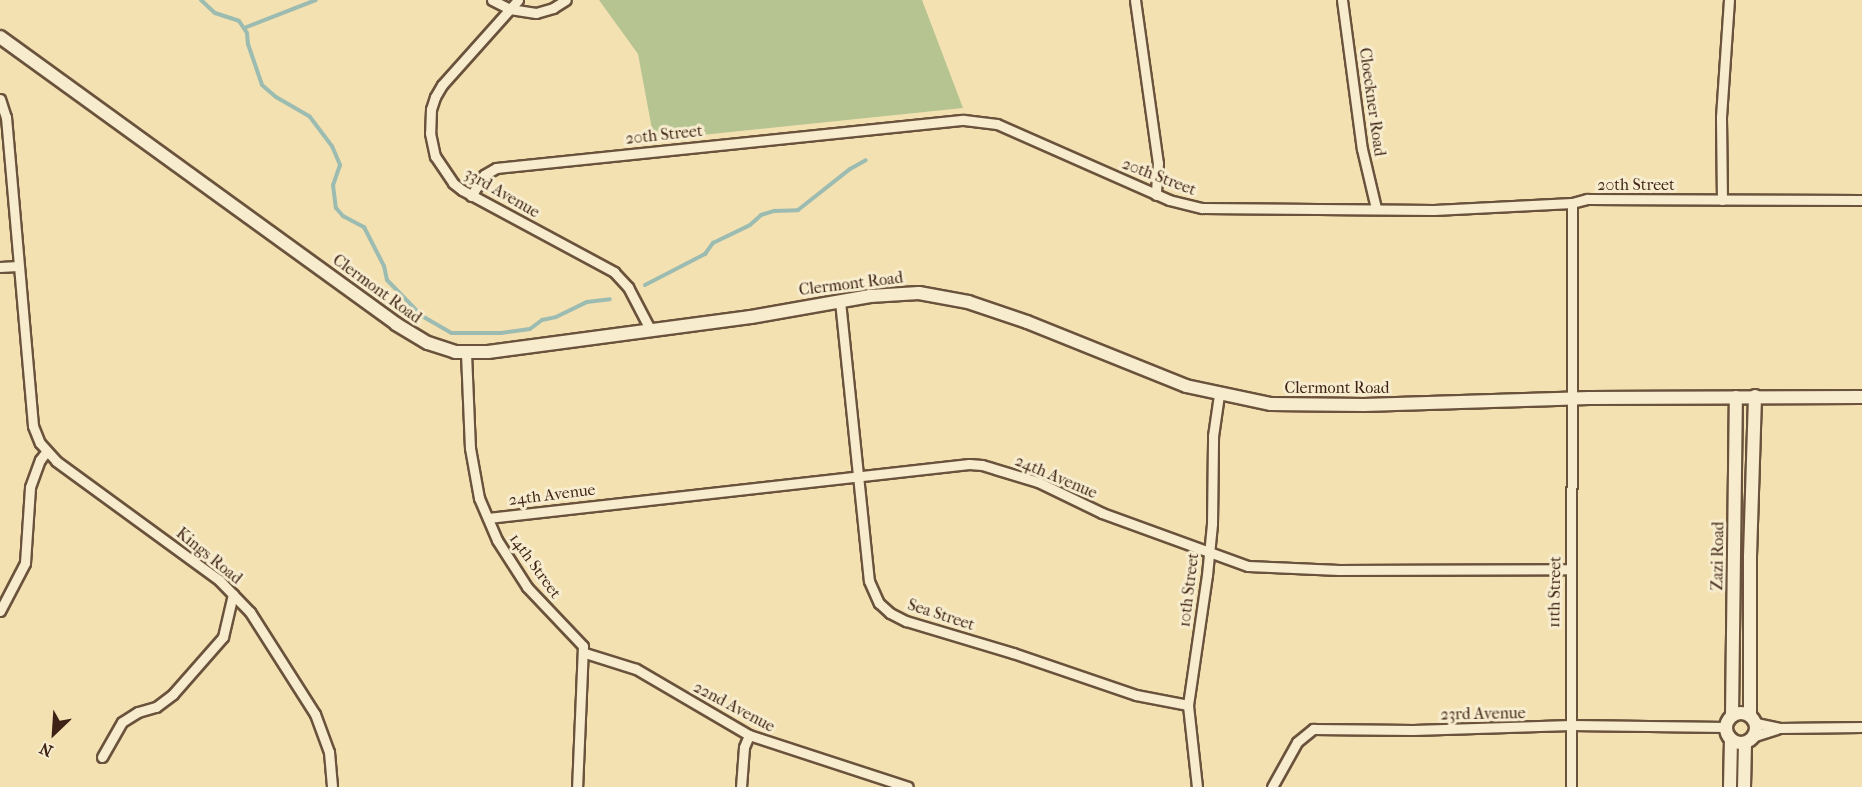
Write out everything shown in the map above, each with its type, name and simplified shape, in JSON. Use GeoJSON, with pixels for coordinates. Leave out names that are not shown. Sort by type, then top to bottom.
{"type":"FeatureCollection","features":[{"type":"Feature","properties":{"kind":"street"},"geometry":{"type":"LineString","coordinates":[[492,0],[510,9],[527,13],[544,12],[566,0]]}},
{"type":"Feature","properties":{"kind":"street","name":"33rd Avenue"},"geometry":{"type":"LineString","coordinates":[[518,0],[442,85],[431,109],[430,134],[435,156],[453,183],[471,196],[614,272],[628,287],[650,329]]}},
{"type":"Feature","properties":{"kind":"street"},"geometry":{"type":"LineString","coordinates":[[1136,0],[1158,163],[1156,195]]}},
{"type":"Feature","properties":{"kind":"street","name":"Cloeckner Road"},"geometry":{"type":"LineString","coordinates":[[1342,0],[1362,149],[1376,208]]}},
{"type":"Feature","properties":{"kind":"street"},"geometry":{"type":"LineString","coordinates":[[1722,200],[1721,117],[1729,0]]}},
{"type":"Feature","properties":{"kind":"street","name":"Clermont Road"},"geometry":{"type":"LineString","coordinates":[[0,37],[396,324],[428,343],[466,353],[751,317],[840,300],[901,293],[952,297],[1027,322],[1186,386],[1220,395],[1272,404],[1316,405],[1572,398],[1862,397]]}},
{"type":"Feature","properties":{"kind":"street"},"geometry":{"type":"LineString","coordinates":[[0,99],[6,117],[33,426],[46,452],[40,460],[30,487],[26,563],[0,612]]}},
{"type":"Feature","properties":{"kind":"street","name":"20th Street"},"geometry":{"type":"LineString","coordinates":[[471,196],[484,175],[496,168],[964,120],[997,124],[1183,205],[1224,210],[1453,209],[1572,203],[1587,200],[1862,200]]}},
{"type":"Feature","properties":{"kind":"street","name":"11th Street"},"geometry":{"type":"LineString","coordinates":[[1571,787],[1572,203]]}},
{"type":"Feature","properties":{"kind":"street"},"geometry":{"type":"LineString","coordinates":[[0,267],[18,266]]}},
{"type":"Feature","properties":{"kind":"street","name":"Sea Street"},"geometry":{"type":"LineString","coordinates":[[840,300],[869,581],[879,603],[890,613],[906,621],[1013,653],[1136,695],[1188,705]]}},
{"type":"Feature","properties":{"kind":"street","name":"14th Street"},"geometry":{"type":"LineString","coordinates":[[466,353],[472,466],[479,498],[497,540],[527,587],[583,646],[585,653]]}},
{"type":"Feature","properties":{"kind":"street","name":"10th Street"},"geometry":{"type":"LineString","coordinates":[[1197,787],[1188,705],[1209,552],[1213,436],[1220,395]]}},
{"type":"Feature","properties":{"kind":"street","name":"Zazi Road"},"geometry":{"type":"LineString","coordinates":[[1750,740],[1753,719],[1750,556],[1755,396]]}},
{"type":"Feature","properties":{"kind":"street","name":"Zazi Road"},"geometry":{"type":"LineString","coordinates":[[1730,787],[1736,397]]}},
{"type":"Feature","properties":{"kind":"street","name":"Kings Road"},"geometry":{"type":"LineString","coordinates":[[46,452],[213,576],[233,594],[256,622],[315,714],[328,752],[332,787]]}},
{"type":"Feature","properties":{"kind":"street","name":"24th Avenue"},"geometry":{"type":"LineString","coordinates":[[488,518],[951,465],[982,465],[1038,482],[1102,513],[1235,563],[1262,568],[1571,569]]}},
{"type":"Feature","properties":{"kind":"street"},"geometry":{"type":"LineString","coordinates":[[102,757],[122,722],[138,712],[156,707],[172,694],[223,637],[233,594]]}},
{"type":"Feature","properties":{"kind":"street"},"geometry":{"type":"LineString","coordinates":[[578,787],[579,701],[585,653]]}},
{"type":"Feature","properties":{"kind":"street","name":"22nd Avenue"},"geometry":{"type":"LineString","coordinates":[[585,653],[636,669],[749,735],[908,787]]}},
{"type":"Feature","properties":{"kind":"street"},"geometry":{"type":"LineString","coordinates":[[1750,740],[1730,727],[1742,713],[1779,728],[1862,727]]}},
{"type":"Feature","properties":{"kind":"street","name":"23rd Avenue"},"geometry":{"type":"LineString","coordinates":[[1272,787],[1297,742],[1313,729],[1448,729],[1571,725],[1730,727]]}},
{"type":"Feature","properties":{"kind":"street"},"geometry":{"type":"LineString","coordinates":[[1750,740],[1779,728]]}},
{"type":"Feature","properties":{"kind":"street"},"geometry":{"type":"LineString","coordinates":[[741,787],[744,747],[749,735]]}},
{"type":"Feature","properties":{"kind":"street"},"geometry":{"type":"LineString","coordinates":[[1744,787],[1750,740]]}},
{"type":"Feature","properties":{"kind":"green space"},"geometry":{"type":"Polygon","coordinates":[[[599,0],[922,0],[963,108],[654,140],[638,54],[599,0]]]}},
{"type":"Feature","properties":{"kind":"waterway"},"geometry":{"type":"LineString","coordinates":[[201,0],[215,13],[239,21],[247,33],[248,44],[262,85],[276,97],[310,117],[332,146],[340,165],[333,185],[336,208],[343,216],[364,227],[384,266],[387,280],[422,316],[452,333],[501,333],[530,329],[542,320],[556,317],[587,302],[610,299]]}},
{"type":"Feature","properties":{"kind":"waterway"},"geometry":{"type":"LineString","coordinates":[[244,28],[316,0]]}},
{"type":"Feature","properties":{"kind":"waterway"},"geometry":{"type":"LineString","coordinates":[[645,285],[705,254],[713,243],[750,225],[761,215],[774,211],[798,210],[850,169],[866,160]]}}]}
